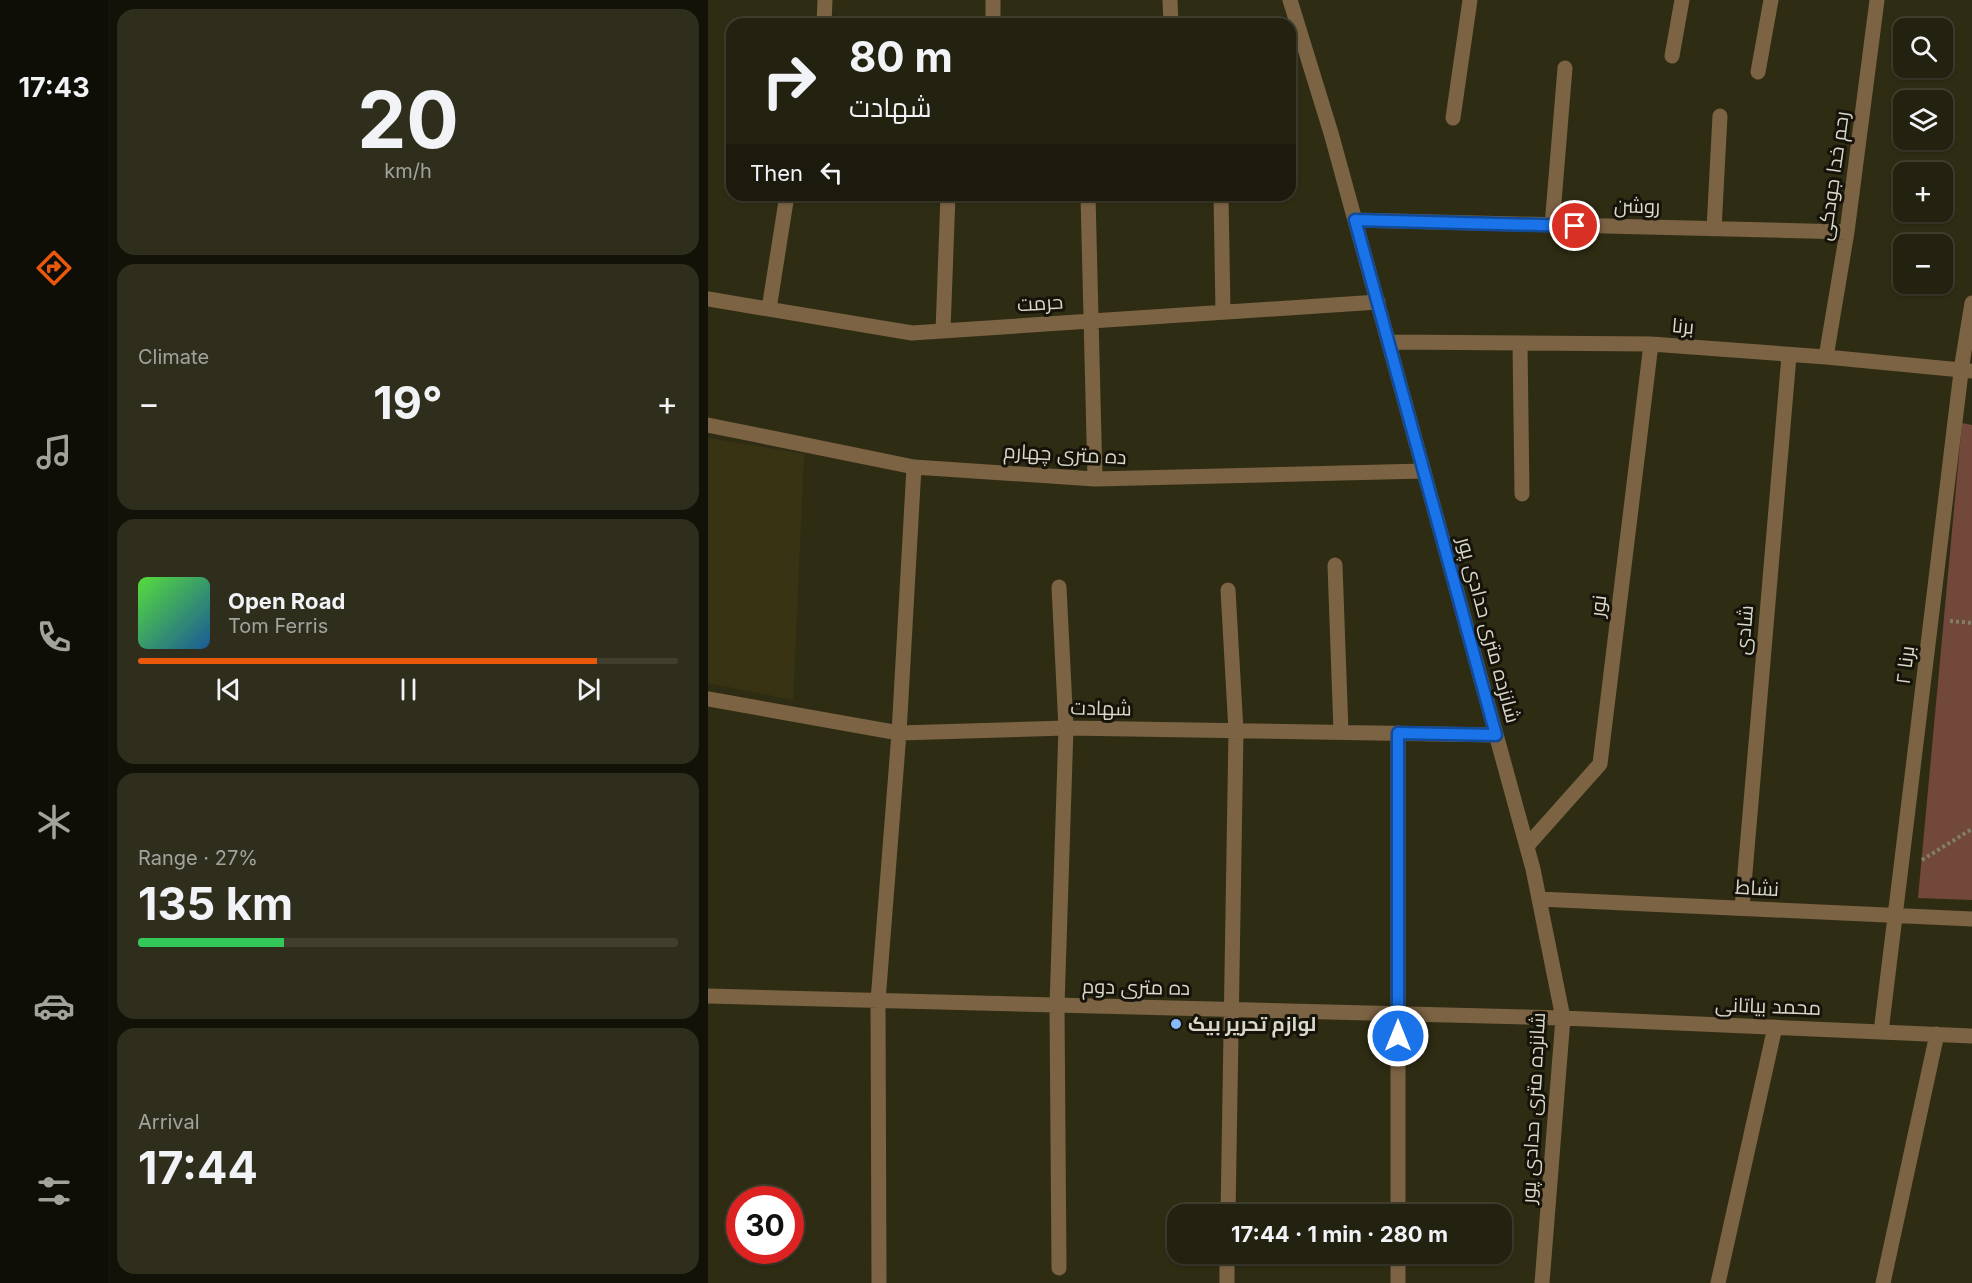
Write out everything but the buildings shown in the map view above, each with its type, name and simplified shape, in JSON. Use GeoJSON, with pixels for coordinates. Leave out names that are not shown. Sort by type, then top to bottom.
{"type":"FeatureCollection","features":[{"type":"Feature","properties":{"kind":"street"},"geometry":{"type":"LineString","coordinates":[[824,18],[825,0]]}},
{"type":"Feature","properties":{"kind":"street"},"geometry":{"type":"LineString","coordinates":[[1170,0],[1171,18]]}},
{"type":"Feature","properties":{"kind":"street","name":"شانزده متری حدادی پور"},"geometry":{"type":"LineString","coordinates":[[1290,0],[1296,18]]}},
{"type":"Feature","properties":{"kind":"street"},"geometry":{"type":"LineString","coordinates":[[1453,118],[1470,0]]}},
{"type":"Feature","properties":{"kind":"street"},"geometry":{"type":"LineString","coordinates":[[1672,56],[1682,0]]}},
{"type":"Feature","properties":{"kind":"street"},"geometry":{"type":"LineString","coordinates":[[1758,72],[1771,0]]}},
{"type":"Feature","properties":{"kind":"street","name":"رحم خدا جودکی"},"geometry":{"type":"LineString","coordinates":[[1826,357],[1847,232],[1875,0]]}},
{"type":"Feature","properties":{"kind":"street","name":"شانزده متری حدادی پور"},"geometry":{"type":"LineString","coordinates":[[1296,19],[1331,133],[1527,846],[1563,1018],[1542,1283]]}},
{"type":"Feature","properties":{"kind":"street"},"geometry":{"type":"LineString","coordinates":[[1552,226],[1565,69]]}},
{"type":"Feature","properties":{"kind":"street"},"geometry":{"type":"LineString","coordinates":[[1714,229],[1720,116]]}},
{"type":"Feature","properties":{"kind":"street"},"geometry":{"type":"LineString","coordinates":[[769,309],[786,201]]}},
{"type":"Feature","properties":{"kind":"street"},"geometry":{"type":"LineString","coordinates":[[943,331],[948,201]]}},
{"type":"Feature","properties":{"kind":"street"},"geometry":{"type":"LineString","coordinates":[[1088,201],[1095,479]]}},
{"type":"Feature","properties":{"kind":"street"},"geometry":{"type":"LineString","coordinates":[[1221,201],[1223,312]]}},
{"type":"Feature","properties":{"kind":"street","name":"روشن"},"geometry":{"type":"LineString","coordinates":[[1355,220],[1847,232]]}},
{"type":"Feature","properties":{"kind":"street","name":"حرمت"},"geometry":{"type":"LineString","coordinates":[[708,299],[912,333],[1378,302]]}},
{"type":"Feature","properties":{"kind":"street","name":"برنا ۲"},"geometry":{"type":"LineString","coordinates":[[1881,1032],[1966,370],[1972,303]]}},
{"type":"Feature","properties":{"kind":"street","name":"برنا"},"geometry":{"type":"LineString","coordinates":[[1389,342],[1651,344],[1966,370]]}},
{"type":"Feature","properties":{"kind":"street"},"geometry":{"type":"LineString","coordinates":[[1520,343],[1522,494]]}},
{"type":"Feature","properties":{"kind":"street","name":"نور"},"geometry":{"type":"LineString","coordinates":[[1527,846],[1600,764],[1651,344]]}},
{"type":"Feature","properties":{"kind":"street","name":"شادی"},"geometry":{"type":"LineString","coordinates":[[1742,908],[1789,356]]}},
{"type":"Feature","properties":{"kind":"street","name":"ده متری چهارم"},"geometry":{"type":"LineString","coordinates":[[708,425],[915,467],[1095,479],[1424,471]]}},
{"type":"Feature","properties":{"kind":"street"},"geometry":{"type":"LineString","coordinates":[[879,1283],[878,1001],[899,733],[915,467]]}},
{"type":"Feature","properties":{"kind":"street"},"geometry":{"type":"LineString","coordinates":[[1335,565],[1341,732]]}},
{"type":"Feature","properties":{"kind":"street"},"geometry":{"type":"LineString","coordinates":[[1059,587],[1066,728],[1058,1006],[1059,1268]]}},
{"type":"Feature","properties":{"kind":"street"},"geometry":{"type":"LineString","coordinates":[[1228,590],[1236,731],[1228,1204]]}},
{"type":"Feature","properties":{"kind":"street","name":"شهادت"},"geometry":{"type":"LineString","coordinates":[[708,699],[899,733],[1066,728],[1496,735]]}},
{"type":"Feature","properties":{"kind":"street"},"geometry":{"type":"LineString","coordinates":[[1398,733],[1398,1204]]}},
{"type":"Feature","properties":{"kind":"street","name":"نشاط"},"geometry":{"type":"LineString","coordinates":[[1539,899],[1972,919]]}},
{"type":"Feature","properties":{"kind":"street","name":"ده متری دوم"},"geometry":{"type":"LineString","coordinates":[[708,996],[1563,1018]]}},
{"type":"Feature","properties":{"kind":"street","name":"محمد بیاتانی"},"geometry":{"type":"LineString","coordinates":[[1563,1018],[1972,1036]]}},
{"type":"Feature","properties":{"kind":"street"},"geometry":{"type":"LineString","coordinates":[[1718,1283],[1775,1027]]}},
{"type":"Feature","properties":{"kind":"street"},"geometry":{"type":"LineString","coordinates":[[1883,1283],[1937,1034]]}},
{"type":"Feature","properties":{"kind":"street"},"geometry":{"type":"LineString","coordinates":[[1227,1264],[1227,1283]]}},
{"type":"Feature","properties":{"kind":"street"},"geometry":{"type":"LineString","coordinates":[[1398,1264],[1398,1283]]}},
{"type":"Feature","properties":{"kind":"path"},"geometry":{"type":"LineString","coordinates":[[1901,873],[1972,829]]}},
{"type":"Feature","properties":{"kind":"shaded area"},"geometry":{"type":"Polygon","coordinates":[[[1962,423],[1972,425],[1972,900],[1918,898],[1962,423]]]}},
{"type":"Feature","properties":{"kind":"shaded area"},"geometry":{"type":"Polygon","coordinates":[[[708,438],[804,454],[793,700],[708,683],[708,438]]]}},
{"type":"Feature","properties":{"kind":"place","name":"لوازم تحریر بیک"},"geometry":{"type":"Point","coordinates":[1176,1024]}},
{"type":"Feature","properties":{"kind":"route"},"geometry":{"type":"LineString","coordinates":[[1398,1036],[1398,733],[1496,735],[1355,220],[1575,226]]}}]}
